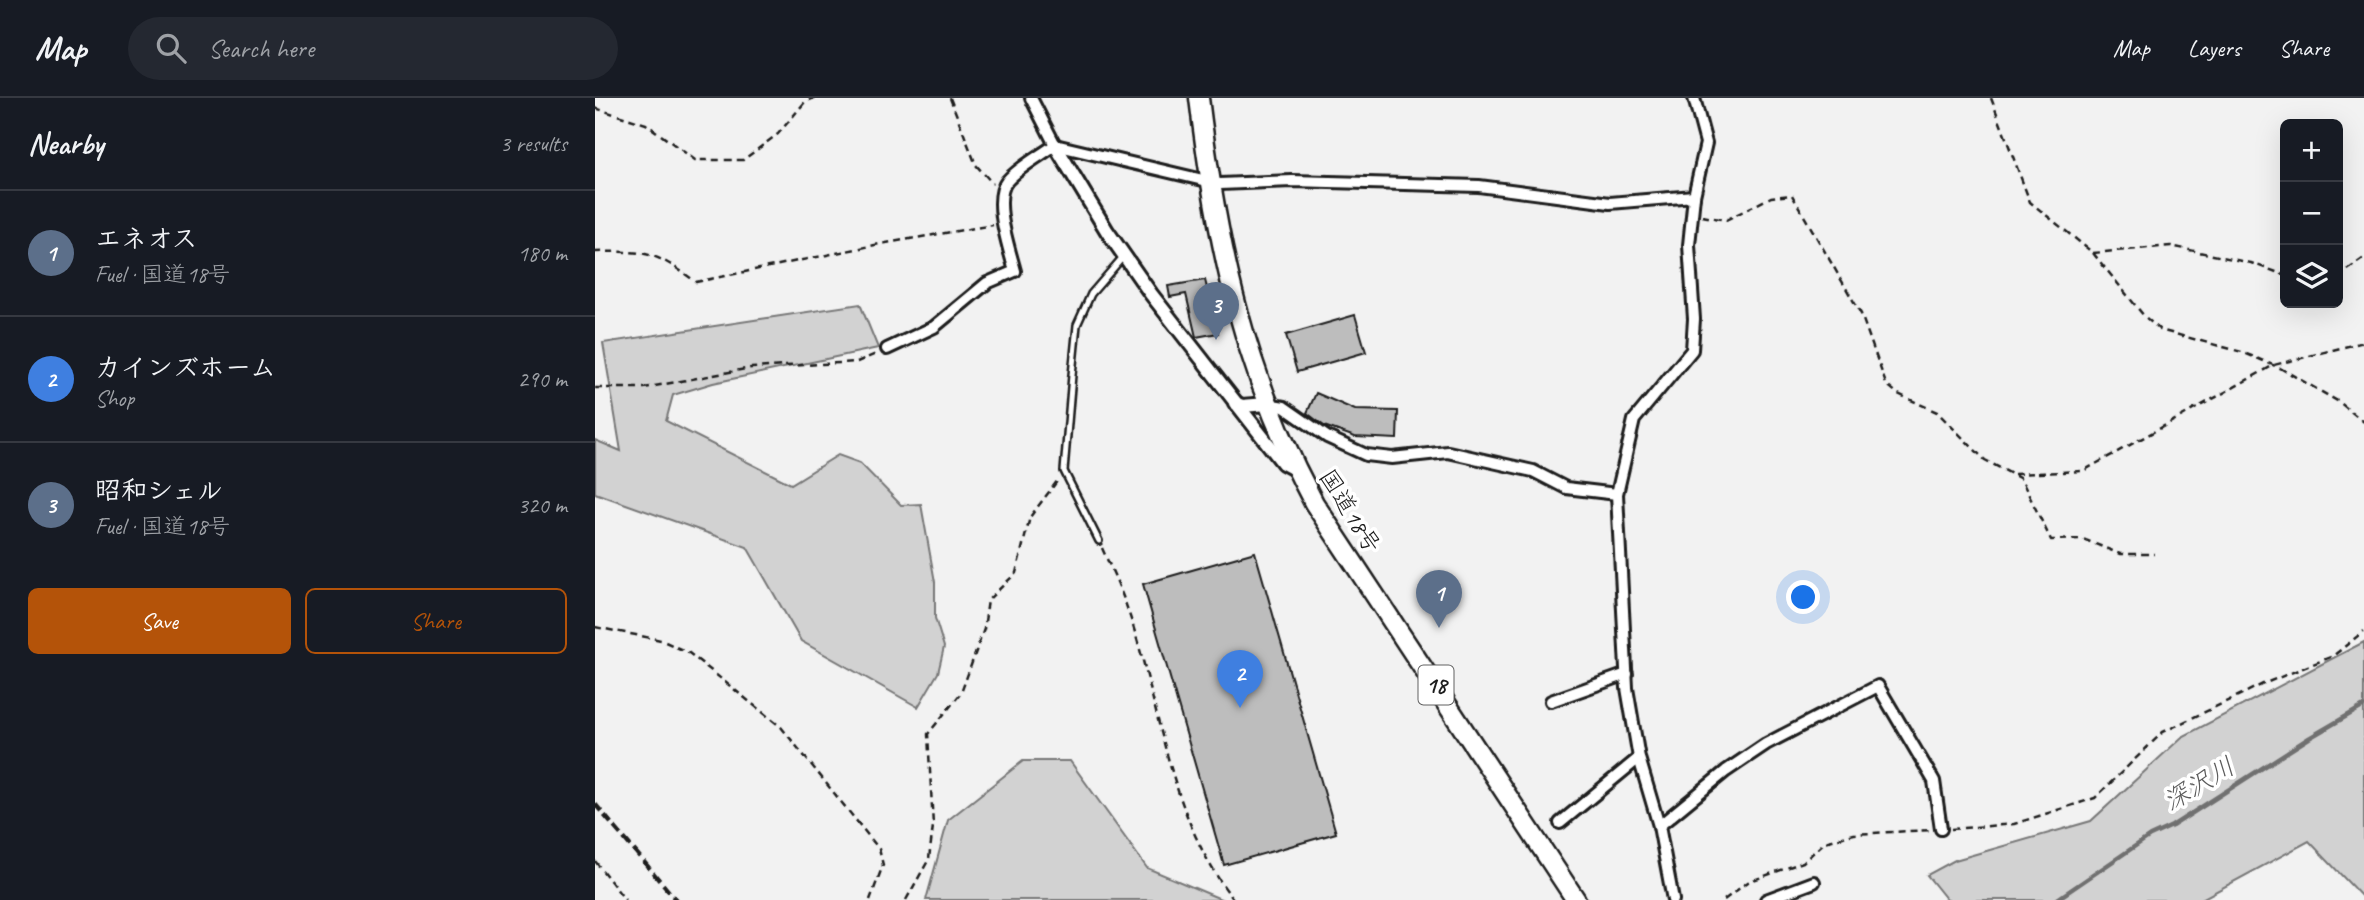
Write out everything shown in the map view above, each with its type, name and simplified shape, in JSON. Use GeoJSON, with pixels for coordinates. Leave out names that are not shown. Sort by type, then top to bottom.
{"type":"FeatureCollection","features":[{"type":"Feature","properties":{"kind":"highway","name":"国道18号"},"geometry":{"type":"LineString","coordinates":[[1199,98],[1210,183],[1229,287],[1267,404],[1296,470],[1321,514],[1576,900]]}},
{"type":"Feature","properties":{"kind":"street"},"geometry":{"type":"LineString","coordinates":[[1031,98],[1055,145],[1124,256],[1283,463],[1296,470]]}},
{"type":"Feature","properties":{"kind":"street"},"geometry":{"type":"LineString","coordinates":[[1673,900],[1659,826],[1639,758],[1627,674],[1617,494],[1634,421],[1692,349],[1694,319],[1689,245],[1694,196],[1706,144],[1694,98]]}},
{"type":"Feature","properties":{"kind":"street"},"geometry":{"type":"LineString","coordinates":[[887,349],[935,327],[987,283],[1014,271],[1003,224],[1000,191],[1008,179],[1055,145],[1210,183],[1479,186],[1611,203],[1694,196]]}},
{"type":"Feature","properties":{"kind":"street"},"geometry":{"type":"LineString","coordinates":[[1235,403],[1242,406],[1267,404],[1284,407],[1327,437],[1366,455],[1392,458],[1448,452],[1533,471],[1566,488],[1617,494]]}},
{"type":"Feature","properties":{"kind":"street"},"geometry":{"type":"LineString","coordinates":[[1551,701],[1627,674]]}},
{"type":"Feature","properties":{"kind":"street"},"geometry":{"type":"LineString","coordinates":[[1659,826],[1726,771],[1756,751],[1878,686],[1934,781],[1941,829]]}},
{"type":"Feature","properties":{"kind":"street"},"geometry":{"type":"LineString","coordinates":[[1560,822],[1639,758]]}},
{"type":"Feature","properties":{"kind":"street"},"geometry":{"type":"LineString","coordinates":[[1766,900],[1815,882]]}},
{"type":"Feature","properties":{"kind":"lane"},"geometry":{"type":"LineString","coordinates":[[1099,541],[1065,471],[1077,325],[1091,293],[1124,256]]}},
{"type":"Feature","properties":{"kind":"path"},"geometry":{"type":"LineString","coordinates":[[595,108],[646,124],[695,160],[743,160],[778,134],[806,102],[814,98]]}},
{"type":"Feature","properties":{"kind":"path"},"geometry":{"type":"LineString","coordinates":[[950,98],[976,164],[1000,191]]}},
{"type":"Feature","properties":{"kind":"path"},"geometry":{"type":"LineString","coordinates":[[1991,98],[2030,202],[2093,253],[2144,316],[2161,330],[2242,352],[2274,365],[2339,402],[2364,422]]}},
{"type":"Feature","properties":{"kind":"path"},"geometry":{"type":"LineString","coordinates":[[1692,215],[1726,220],[1771,197],[1791,195],[1861,314],[1886,384],[1898,394],[1937,412],[1985,460],[2021,479],[2051,540],[2083,539],[2120,554],[2154,554]]}},
{"type":"Feature","properties":{"kind":"path"},"geometry":{"type":"LineString","coordinates":[[595,252],[635,252],[662,257],[696,282],[880,244],[1003,224]]}},
{"type":"Feature","properties":{"kind":"path"},"geometry":{"type":"LineString","coordinates":[[2093,253],[2171,246],[2251,263],[2280,273]]}},
{"type":"Feature","properties":{"kind":"path"},"geometry":{"type":"LineString","coordinates":[[2343,273],[2364,258]]}},
{"type":"Feature","properties":{"kind":"path"},"geometry":{"type":"LineString","coordinates":[[2011,474],[2084,471],[2274,365],[2364,342]]}},
{"type":"Feature","properties":{"kind":"path"},"geometry":{"type":"LineString","coordinates":[[595,388],[644,388],[751,368],[857,362],[887,349]]}},
{"type":"Feature","properties":{"kind":"path"},"geometry":{"type":"LineString","coordinates":[[906,900],[929,859],[933,826],[928,734],[961,693],[984,629],[988,600],[1016,573],[1030,517],[1065,471]]}},
{"type":"Feature","properties":{"kind":"path"},"geometry":{"type":"LineString","coordinates":[[1099,541],[1125,603],[1188,823],[1214,875],[1234,900]]}},
{"type":"Feature","properties":{"kind":"path"},"geometry":{"type":"LineString","coordinates":[[595,627],[661,640],[689,653],[781,727],[879,849],[883,865],[870,900]]}},
{"type":"Feature","properties":{"kind":"path"},"geometry":{"type":"LineString","coordinates":[[1724,900],[1748,882],[1803,862],[1825,842],[1854,834],[2014,824],[2095,798],[2163,732],[2263,684],[2333,656],[2364,631]]}},
{"type":"Feature","properties":{"kind":"path"},"geometry":{"type":"LineString","coordinates":[[595,861],[625,900]]}},
{"type":"Feature","properties":{"kind":"shaded area"},"geometry":{"type":"Polygon","coordinates":[[[860,304],[878,348],[713,383],[673,395],[666,421],[791,484],[838,455],[860,463],[901,505],[921,504],[935,582],[935,618],[944,647],[938,673],[918,707],[801,641],[747,547],[595,493],[595,440],[621,451],[603,343],[860,304]]]}},
{"type":"Feature","properties":{"kind":"shaded area"},"geometry":{"type":"Polygon","coordinates":[[[2364,642],[2364,899],[2309,841],[2200,900],[1947,900],[1927,875],[1955,860],[2091,821],[2182,737],[2364,642]]]}},
{"type":"Feature","properties":{"kind":"shaded area"},"geometry":{"type":"Polygon","coordinates":[[[1023,761],[1070,761],[1147,868],[1223,900],[926,900],[948,820],[1023,761]]]}},
{"type":"Feature","properties":{"kind":"building"},"geometry":{"type":"Polygon","coordinates":[[[1205,280],[1218,333],[1196,337],[1186,294],[1170,297],[1168,286],[1205,280]]]}},
{"type":"Feature","properties":{"kind":"building"},"geometry":{"type":"Polygon","coordinates":[[[1355,315],[1366,352],[1297,372],[1286,335],[1355,315]]]}},
{"type":"Feature","properties":{"kind":"building"},"geometry":{"type":"Polygon","coordinates":[[[1316,393],[1355,410],[1398,411],[1397,439],[1355,437],[1324,426],[1307,413],[1316,393]]]}},
{"type":"Feature","properties":{"kind":"building"},"geometry":{"type":"Polygon","coordinates":[[[1255,552],[1336,833],[1224,865],[1143,584],[1255,552]]]}},
{"type":"Feature","properties":{"kind":"waterway","name":"深沢川"},"geometry":{"type":"LineString","coordinates":[[2056,900],[2150,836],[2172,826],[2364,706]]}},
{"type":"Feature","properties":{"kind":"railway"},"geometry":{"type":"LineString","coordinates":[[595,804],[676,900]]}},
{"type":"Feature","properties":{"kind":"place","name":"昭和シェル"},"geometry":{"type":"Point","coordinates":[1216,340]}},
{"type":"Feature","properties":{"kind":"place","name":"エネオス"},"geometry":{"type":"Point","coordinates":[1439,628]}},
{"type":"Feature","properties":{"kind":"place","name":"カインズホーム"},"geometry":{"type":"Point","coordinates":[1240,708]}}]}
